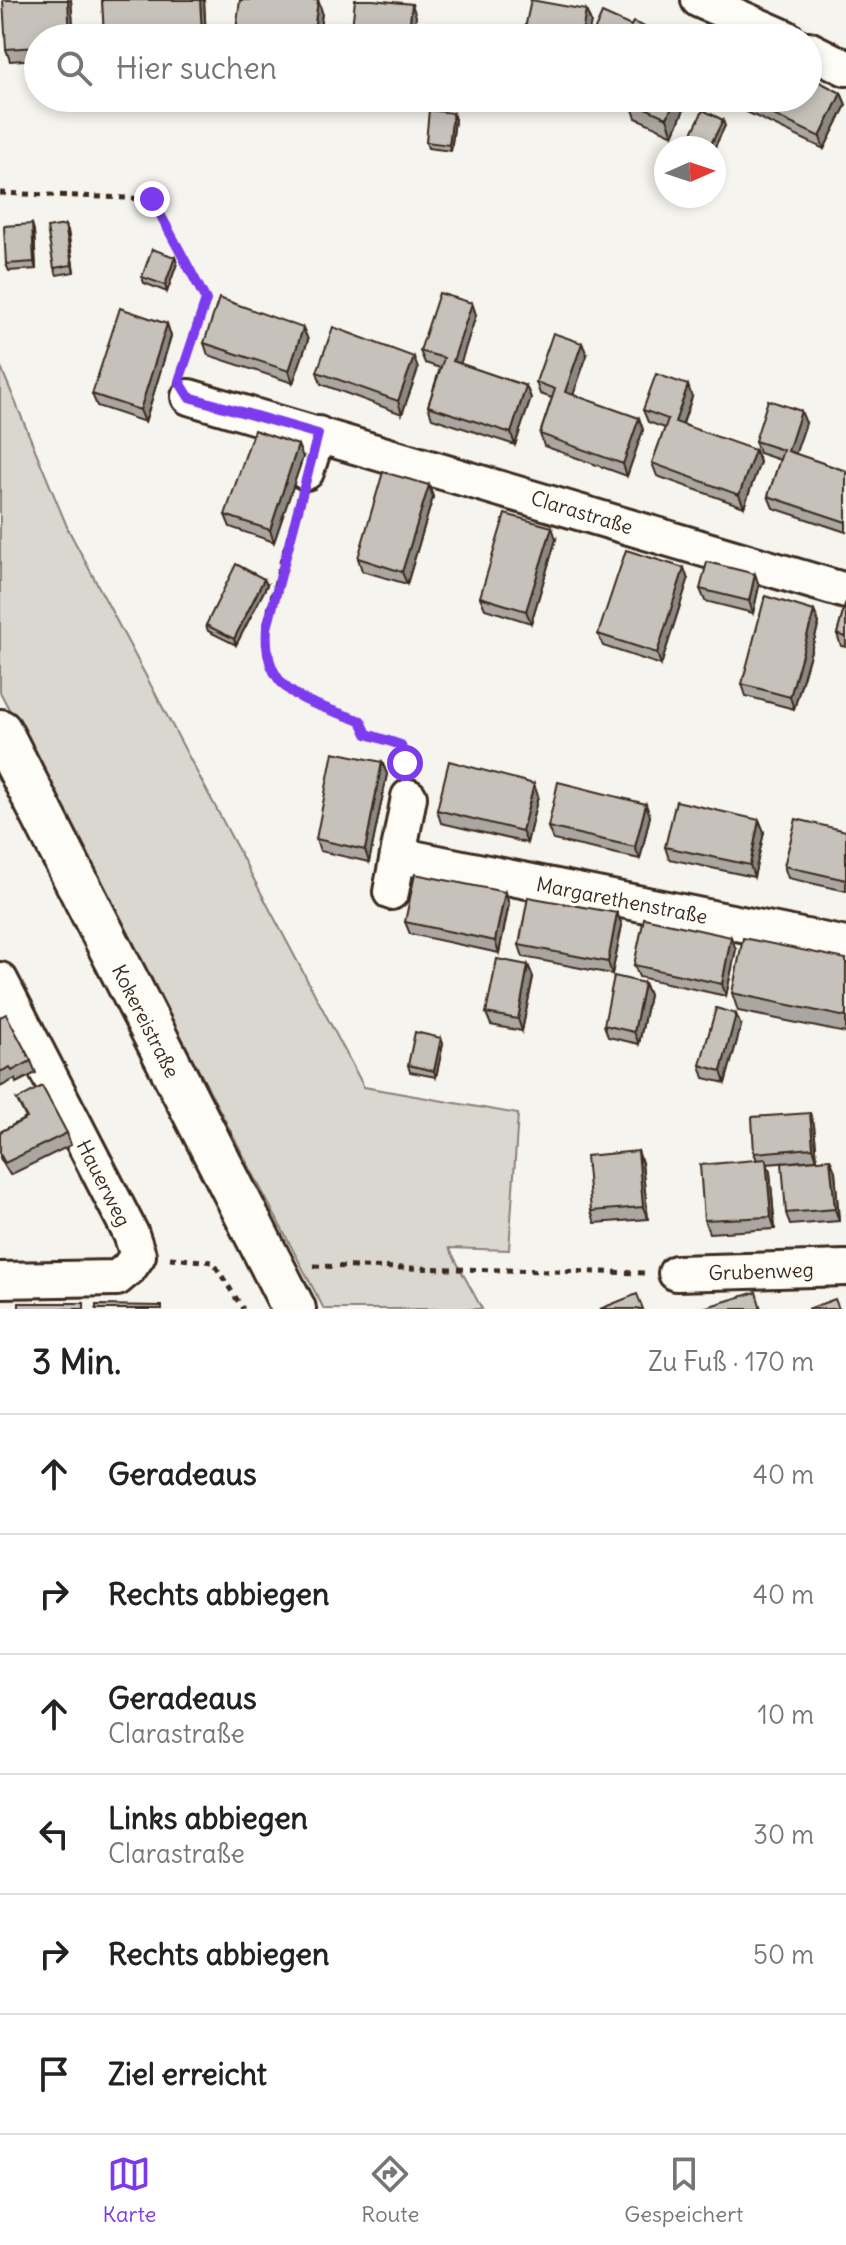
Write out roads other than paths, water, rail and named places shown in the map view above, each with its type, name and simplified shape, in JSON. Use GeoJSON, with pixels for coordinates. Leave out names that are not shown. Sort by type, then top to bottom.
{"type":"FeatureCollection","features":[{"type":"Feature","properties":{"kind":"main road","name":"Kokereistraße"},"geometry":{"type":"LineString","coordinates":[[0,731],[294,1309]]}},
{"type":"Feature","properties":{"kind":"street"},"geometry":{"type":"LineString","coordinates":[[699,0],[754,24]]}},
{"type":"Feature","properties":{"kind":"street"},"geometry":{"type":"LineString","coordinates":[[822,56],[846,68]]}},
{"type":"Feature","properties":{"kind":"street","name":"Clarastraße"},"geometry":{"type":"LineString","coordinates":[[189,397],[846,591]]}},
{"type":"Feature","properties":{"kind":"street"},"geometry":{"type":"LineString","coordinates":[[306,472],[318,434]]}},
{"type":"Feature","properties":{"kind":"street"},"geometry":{"type":"LineString","coordinates":[[391,892],[409,797]]}},
{"type":"Feature","properties":{"kind":"street","name":"Margarethenstraße"},"geometry":{"type":"LineString","coordinates":[[398,855],[846,945]]}},
{"type":"Feature","properties":{"kind":"street","name":"Hauerweg"},"geometry":{"type":"LineString","coordinates":[[0,980],[131,1234],[138,1255],[117,1278],[0,1280]]}},
{"type":"Feature","properties":{"kind":"street","name":"Grubenweg"},"geometry":{"type":"LineString","coordinates":[[676,1273],[846,1268]]}}]}
